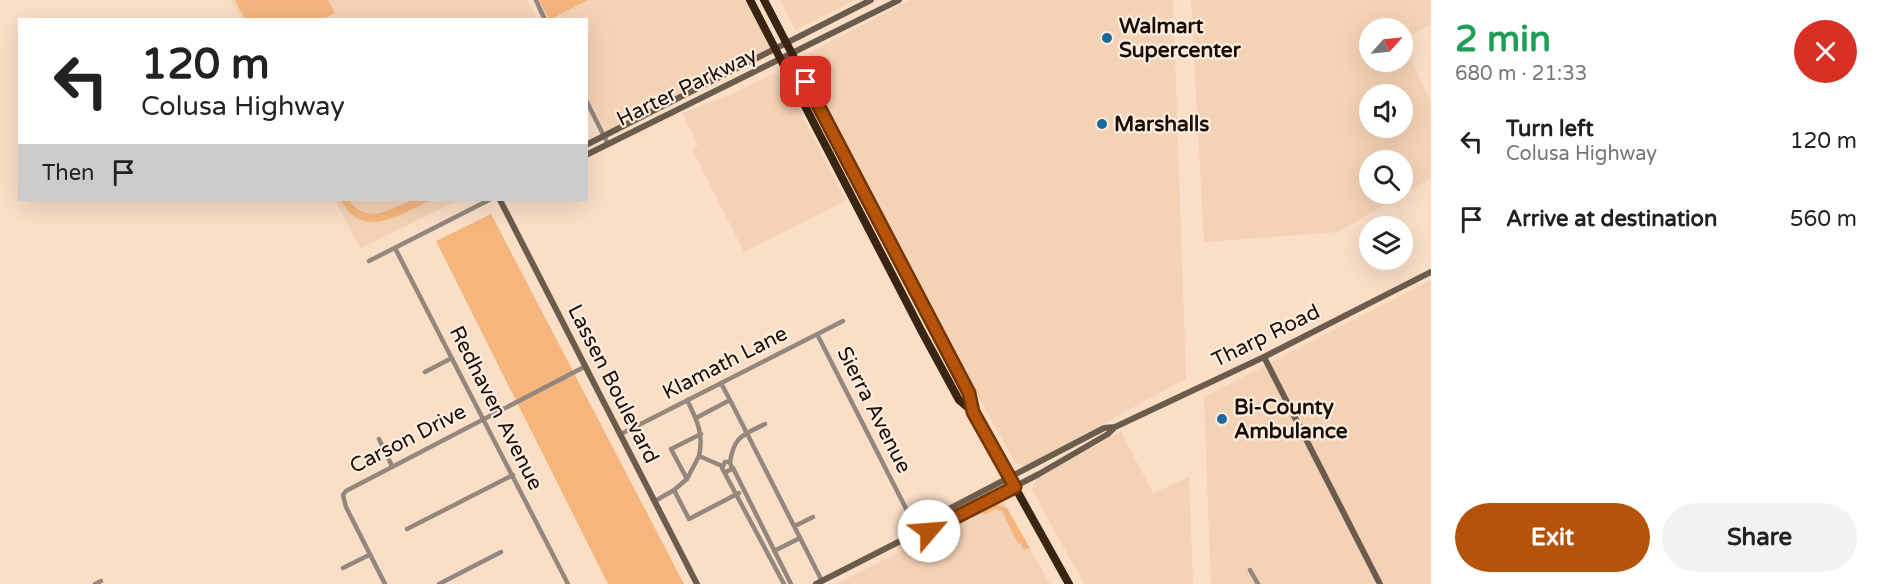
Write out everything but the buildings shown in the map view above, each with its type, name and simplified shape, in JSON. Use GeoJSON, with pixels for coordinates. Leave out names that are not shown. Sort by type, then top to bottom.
{"type":"FeatureCollection","features":[{"type":"Feature","properties":{"kind":"highway"},"geometry":{"type":"LineString","coordinates":[[750,0],[926,340],[959,400],[973,412]]}},
{"type":"Feature","properties":{"kind":"highway"},"geometry":{"type":"LineString","coordinates":[[764,0],[969,393],[973,412],[1069,584]]}},
{"type":"Feature","properties":{"kind":"street"},"geometry":{"type":"LineString","coordinates":[[536,0],[545,18]]}},
{"type":"Feature","properties":{"kind":"street","name":"Harter Parkway"},"geometry":{"type":"LineString","coordinates":[[588,144],[871,0]]}},
{"type":"Feature","properties":{"kind":"street","name":"Harter Parkway"},"geometry":{"type":"LineString","coordinates":[[588,154],[782,60],[898,0]]}},
{"type":"Feature","properties":{"kind":"street"},"geometry":{"type":"LineString","coordinates":[[588,104],[608,144]]}},
{"type":"Feature","properties":{"kind":"street"},"geometry":{"type":"LineString","coordinates":[[369,261],[487,201]]}},
{"type":"Feature","properties":{"kind":"street","name":"Lassen Boulevard"},"geometry":{"type":"LineString","coordinates":[[501,201],[697,584]]}},
{"type":"Feature","properties":{"kind":"street","name":"Redhaven Avenue"},"geometry":{"type":"LineString","coordinates":[[395,248],[568,584]]}},
{"type":"Feature","properties":{"kind":"street","name":"Tharp Road"},"geometry":{"type":"LineString","coordinates":[[819,582],[918,532],[929,531],[1015,487],[1108,434],[1115,427],[1264,357],[1431,272]]}},
{"type":"Feature","properties":{"kind":"street","name":"Klamath Lane"},"geometry":{"type":"LineString","coordinates":[[621,434],[843,321]]}},
{"type":"Feature","properties":{"kind":"street","name":"Sierra Avenue"},"geometry":{"type":"LineString","coordinates":[[817,334],[918,532]]}},
{"type":"Feature","properties":{"kind":"street"},"geometry":{"type":"LineString","coordinates":[[1264,357],[1380,584]]}},
{"type":"Feature","properties":{"kind":"street"},"geometry":{"type":"LineString","coordinates":[[425,372],[452,358]]}},
{"type":"Feature","properties":{"kind":"street","name":"Carson Drive"},"geometry":{"type":"LineString","coordinates":[[369,555],[346,507],[343,495],[392,466],[586,366]]}},
{"type":"Feature","properties":{"kind":"street"},"geometry":{"type":"LineString","coordinates":[[721,383],[795,526],[819,582]]}},
{"type":"Feature","properties":{"kind":"street"},"geometry":{"type":"LineString","coordinates":[[655,501],[687,479],[699,456],[701,434],[687,400]]}},
{"type":"Feature","properties":{"kind":"street"},"geometry":{"type":"LineString","coordinates":[[696,418],[730,400]]}},
{"type":"Feature","properties":{"kind":"street"},"geometry":{"type":"LineString","coordinates":[[765,424],[735,441],[730,462],[791,584]]}},
{"type":"Feature","properties":{"kind":"street","name":"Tharp Road"},"geometry":{"type":"LineString","coordinates":[[918,532],[924,522],[1104,428],[1115,427]]}},
{"type":"Feature","properties":{"kind":"street"},"geometry":{"type":"LineString","coordinates":[[687,479],[671,449],[701,434]]}},
{"type":"Feature","properties":{"kind":"street"},"geometry":{"type":"LineString","coordinates":[[379,439],[392,466]]}},
{"type":"Feature","properties":{"kind":"street"},"geometry":{"type":"LineString","coordinates":[[699,456],[722,466],[726,472],[784,584]]}},
{"type":"Feature","properties":{"kind":"street"},"geometry":{"type":"LineString","coordinates":[[722,466],[725,462],[730,462]]}},
{"type":"Feature","properties":{"kind":"street"},"geometry":{"type":"LineString","coordinates":[[726,472],[733,467]]}},
{"type":"Feature","properties":{"kind":"street"},"geometry":{"type":"LineString","coordinates":[[407,529],[513,475]]}},
{"type":"Feature","properties":{"kind":"street"},"geometry":{"type":"LineString","coordinates":[[674,490],[689,519],[744,491]]}},
{"type":"Feature","properties":{"kind":"street"},"geometry":{"type":"LineString","coordinates":[[795,526],[813,517]]}},
{"type":"Feature","properties":{"kind":"street"},"geometry":{"type":"LineString","coordinates":[[769,554],[800,538]]}},
{"type":"Feature","properties":{"kind":"street"},"geometry":{"type":"LineString","coordinates":[[439,584],[501,552]]}},
{"type":"Feature","properties":{"kind":"street"},"geometry":{"type":"LineString","coordinates":[[344,568],[369,555],[385,584]]}},
{"type":"Feature","properties":{"kind":"street"},"geometry":{"type":"LineString","coordinates":[[1250,570],[1258,584]]}},
{"type":"Feature","properties":{"kind":"shaded area"},"geometry":{"type":"Polygon","coordinates":[[[231,0],[527,0],[536,18],[240,18],[231,0]]]}},
{"type":"Feature","properties":{"kind":"shaded area"},"geometry":{"type":"Polygon","coordinates":[[[235,0],[328,0],[335,13],[325,18],[244,18],[235,0]]]}},
{"type":"Feature","properties":{"kind":"shaded area"},"geometry":{"type":"Polygon","coordinates":[[[539,0],[588,0],[553,18],[548,18],[539,0]]]}},
{"type":"Feature","properties":{"kind":"shaded area"},"geometry":{"type":"Polygon","coordinates":[[[588,0],[745,0],[770,48],[606,132],[588,96],[588,18],[553,18],[588,0]]]}},
{"type":"Feature","properties":{"kind":"shaded area"},"geometry":{"type":"Polygon","coordinates":[[[781,0],[854,0],[795,30],[781,0]]]}},
{"type":"Feature","properties":{"kind":"shaded area"},"geometry":{"type":"Polygon","coordinates":[[[910,0],[1173,0],[1186,379],[1025,466],[1015,462],[943,334],[804,60],[805,55],[910,0]]]}},
{"type":"Feature","properties":{"kind":"shaded area"},"geometry":{"type":"Polygon","coordinates":[[[1191,0],[1431,0],[1431,25],[1413,34],[1413,18],[1359,18],[1359,72],[1413,72],[1413,64],[1431,103],[1431,178],[1413,188],[1413,150],[1359,150],[1359,204],[1386,204],[1366,216],[1359,216],[1359,220],[1338,232],[1204,242],[1191,0]]]}},
{"type":"Feature","properties":{"kind":"shaded area"},"geometry":{"type":"Polygon","coordinates":[[[773,74],[782,77],[846,200],[744,252],[692,149],[698,145],[682,113],[736,92],[773,74]]]}},
{"type":"Feature","properties":{"kind":"shaded area"},"geometry":{"type":"Polygon","coordinates":[[[336,201],[456,201],[360,249],[336,201]]]}},
{"type":"Feature","properties":{"kind":"shaded area"},"geometry":{"type":"Polygon","coordinates":[[[342,201],[350,201],[356,208],[370,214],[386,211],[410,201],[428,201],[382,221],[370,222],[350,212],[342,201]]]}},
{"type":"Feature","properties":{"kind":"shaded area"},"geometry":{"type":"Polygon","coordinates":[[[491,214],[684,584],[608,584],[436,241],[491,214]]]}},
{"type":"Feature","properties":{"kind":"shaded area"},"geometry":{"type":"Polygon","coordinates":[[[1431,280],[1431,584],[1211,584],[1204,397],[1431,280]]]}},
{"type":"Feature","properties":{"kind":"shaded area"},"geometry":{"type":"Polygon","coordinates":[[[1121,432],[1153,493],[1189,477],[1193,584],[1084,584],[1032,490],[1037,478],[1121,432]]]}},
{"type":"Feature","properties":{"kind":"shaded area"},"geometry":{"type":"Polygon","coordinates":[[[998,502],[1004,503],[1050,584],[836,584],[998,502]]]}},
{"type":"Feature","properties":{"kind":"shaded area"},"geometry":{"type":"Polygon","coordinates":[[[994,503],[1007,508],[1030,548],[1024,550],[1020,543],[1018,544],[1002,511],[995,509],[984,515],[981,510],[994,503]]]}},
{"type":"Feature","properties":{"kind":"place","name":"Walmart Supercenter"},"geometry":{"type":"Point","coordinates":[1107,38]}},
{"type":"Feature","properties":{"kind":"place","name":"Marshalls"},"geometry":{"type":"Point","coordinates":[1102,124]}},
{"type":"Feature","properties":{"kind":"place","name":"Bi-County Ambulance"},"geometry":{"type":"Point","coordinates":[1222,419]}},
{"type":"Feature","properties":{"kind":"route"},"geometry":{"type":"LineString","coordinates":[[806,82],[926,315],[969,393],[973,412],[1015,487],[929,531]]}}]}
